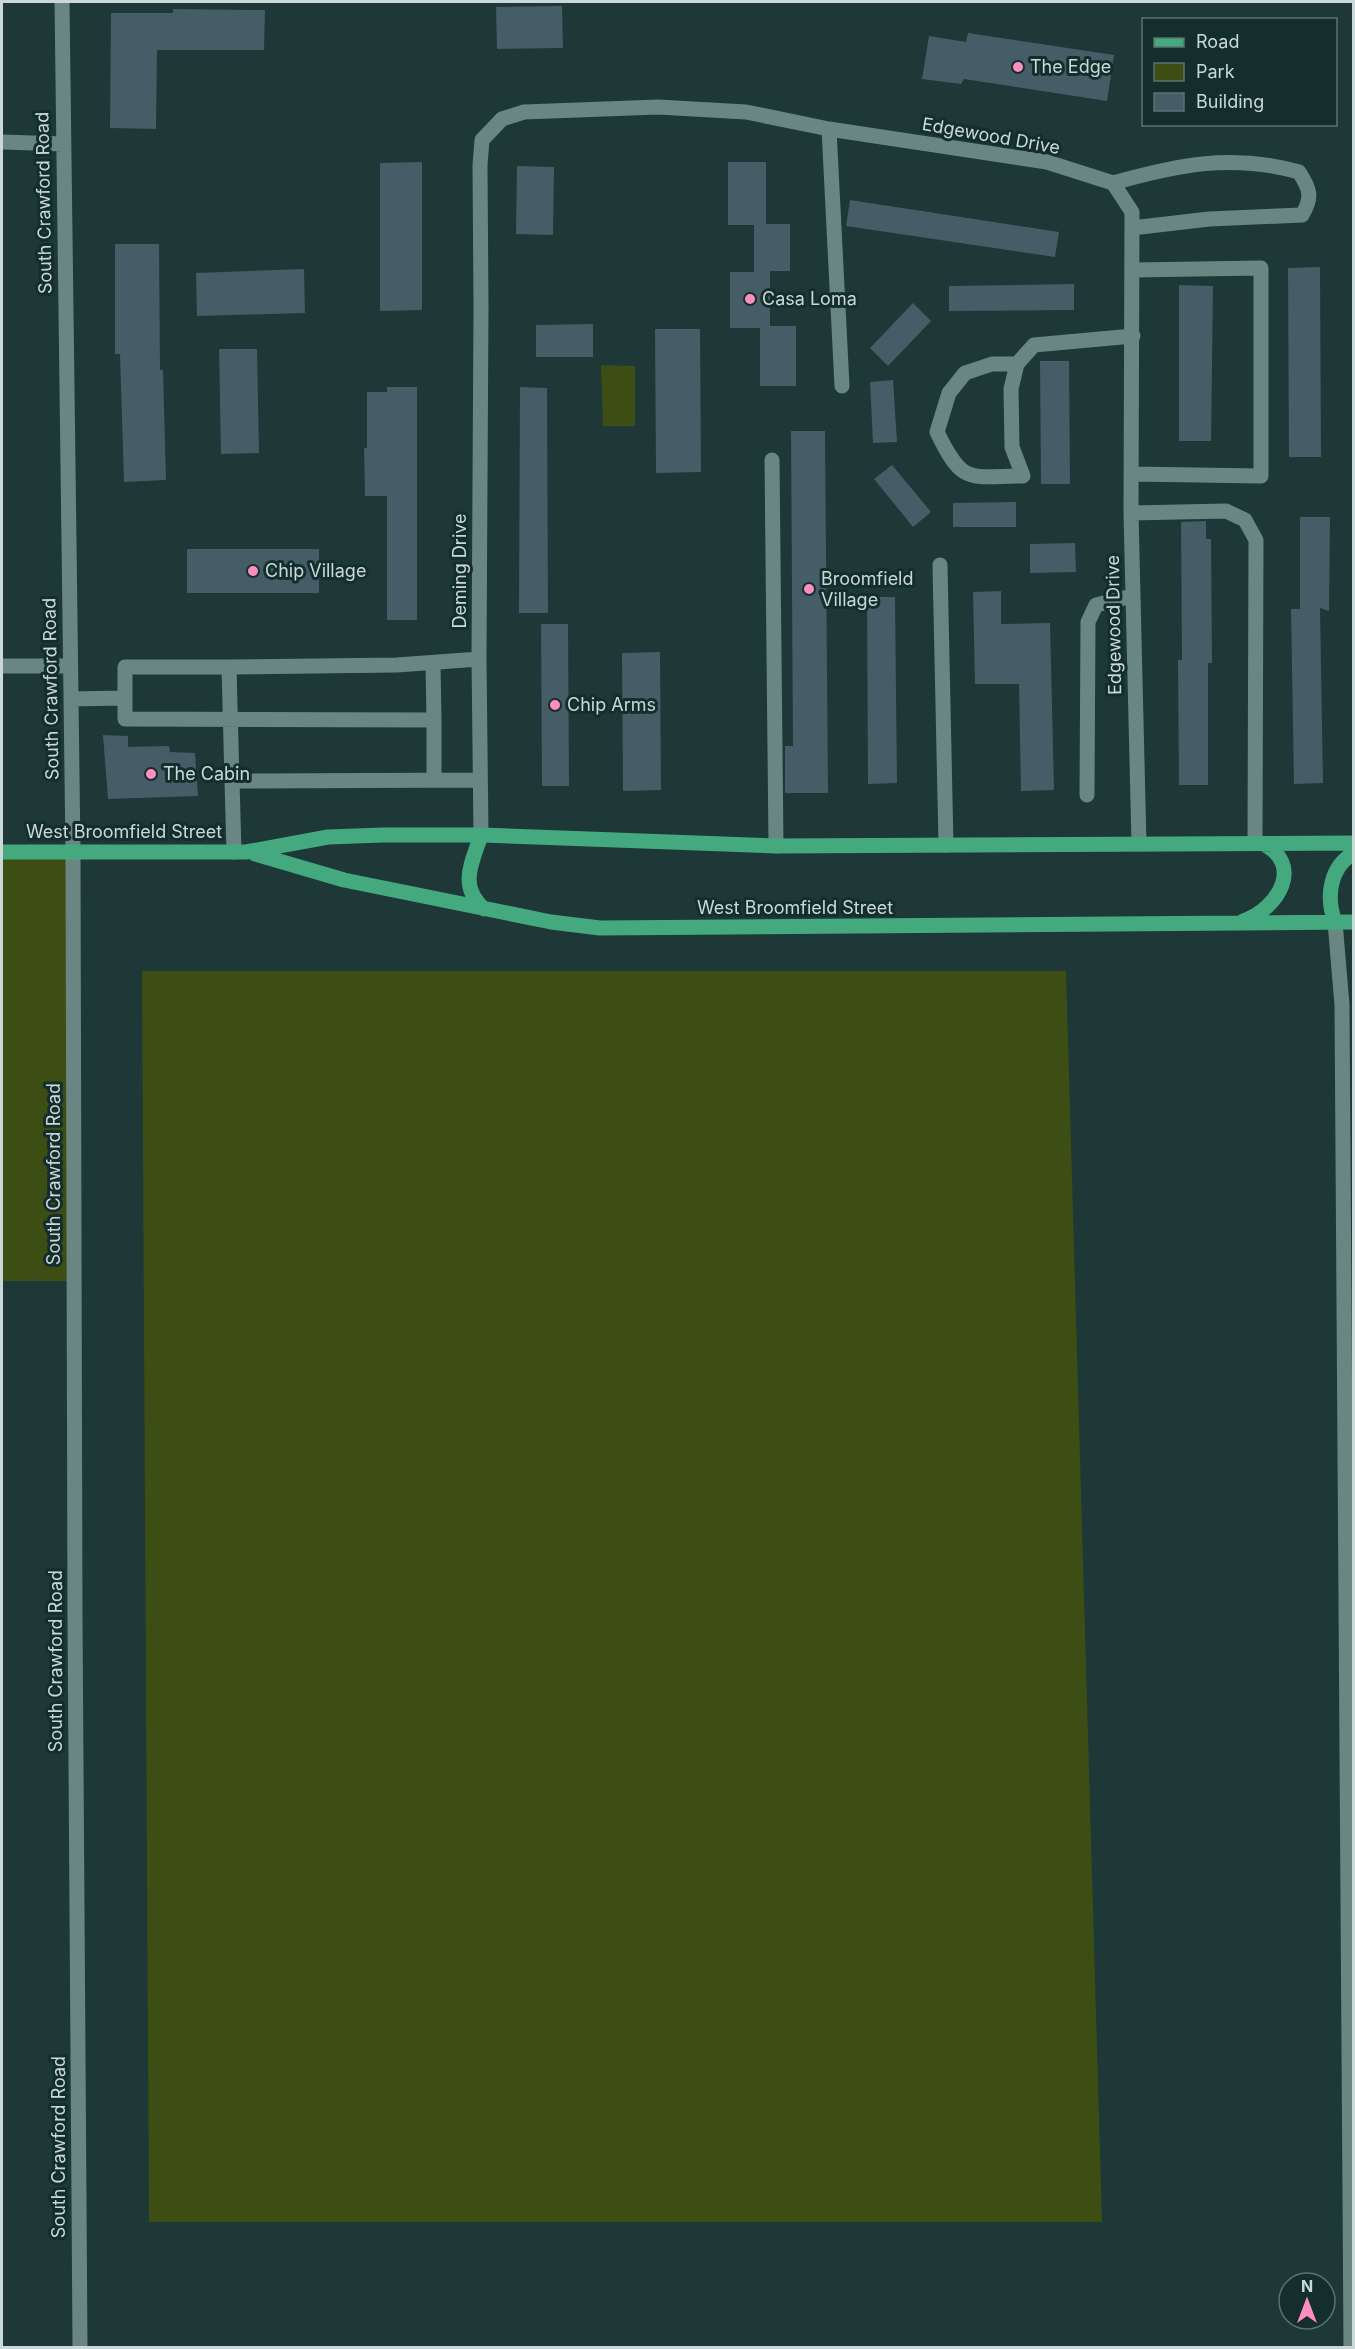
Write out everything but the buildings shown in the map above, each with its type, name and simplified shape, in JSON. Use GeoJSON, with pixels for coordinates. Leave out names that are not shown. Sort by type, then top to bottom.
{"type":"FeatureCollection","features":[{"type":"Feature","properties":{"kind":"main road","name":"West Broomfield Street"},"geometry":{"type":"LineString","coordinates":[[2,852],[240,852],[348,835],[481,835],[777,846],[1353,843]]}},
{"type":"Feature","properties":{"kind":"main road"},"geometry":{"type":"LineString","coordinates":[[481,835],[468,881],[472,896],[484,909]]}},
{"type":"Feature","properties":{"kind":"main road"},"geometry":{"type":"LineString","coordinates":[[1235,924],[1259,913],[1268,906],[1280,890],[1283,881],[1283,864],[1272,849],[1258,843]]}},
{"type":"Feature","properties":{"kind":"main road","name":"West Broomfield Street"},"geometry":{"type":"LineString","coordinates":[[240,852],[328,876],[484,909],[551,922],[600,928],[1353,922]]}},
{"type":"Feature","properties":{"kind":"main road"},"geometry":{"type":"LineString","coordinates":[[1335,922],[1330,902],[1331,885],[1338,868],[1353,853]]}},
{"type":"Feature","properties":{"kind":"street","name":"South Crawford Road"},"geometry":{"type":"LineString","coordinates":[[62,2],[73,852],[80,2348]]}},
{"type":"Feature","properties":{"kind":"street","name":"Edgewood Drive"},"geometry":{"type":"LineString","coordinates":[[481,307],[480,165],[483,140],[501,119],[524,112],[658,108],[746,112],[830,129],[1047,162],[1113,183],[1132,212],[1131,513],[1139,844]]}},
{"type":"Feature","properties":{"kind":"street"},"geometry":{"type":"LineString","coordinates":[[830,129],[842,386]]}},
{"type":"Feature","properties":{"kind":"street"},"geometry":{"type":"LineString","coordinates":[[2,142],[63,144]]}},
{"type":"Feature","properties":{"kind":"street"},"geometry":{"type":"LineString","coordinates":[[1113,183],[1167,168],[1222,161],[1278,166],[1299,172],[1310,189],[1307,206],[1302,215],[1209,219],[1132,228]]}},
{"type":"Feature","properties":{"kind":"street"},"geometry":{"type":"LineString","coordinates":[[1132,474],[1261,476],[1262,268],[1133,270]]}},
{"type":"Feature","properties":{"kind":"street","name":"Deming Drive"},"geometry":{"type":"LineString","coordinates":[[481,307],[479,659],[481,835]]}},
{"type":"Feature","properties":{"kind":"street"},"geometry":{"type":"LineString","coordinates":[[1017,364],[992,364],[965,373],[949,393],[937,432],[957,468],[971,476],[1023,476],[1012,447],[1011,388],[1017,364],[1034,345],[1133,336]]}},
{"type":"Feature","properties":{"kind":"street"},"geometry":{"type":"LineString","coordinates":[[772,460],[777,846]]}},
{"type":"Feature","properties":{"kind":"street"},"geometry":{"type":"LineString","coordinates":[[1131,513],[1226,510],[1245,520],[1256,540],[1258,843]]}},
{"type":"Feature","properties":{"kind":"street"},"geometry":{"type":"LineString","coordinates":[[940,565],[946,845]]}},
{"type":"Feature","properties":{"kind":"street"},"geometry":{"type":"LineString","coordinates":[[1087,795],[1088,621],[1096,604],[1132,596]]}},
{"type":"Feature","properties":{"kind":"street"},"geometry":{"type":"LineString","coordinates":[[434,720],[125,719],[125,668],[433,664],[479,659]]}},
{"type":"Feature","properties":{"kind":"street"},"geometry":{"type":"LineString","coordinates":[[433,664],[434,780]]}},
{"type":"Feature","properties":{"kind":"street"},"geometry":{"type":"LineString","coordinates":[[2,666],[70,666]]}},
{"type":"Feature","properties":{"kind":"street"},"geometry":{"type":"LineString","coordinates":[[229,667],[232,781],[240,852]]}},
{"type":"Feature","properties":{"kind":"street"},"geometry":{"type":"LineString","coordinates":[[71,699],[124,698]]}},
{"type":"Feature","properties":{"kind":"street"},"geometry":{"type":"LineString","coordinates":[[232,781],[480,780]]}},
{"type":"Feature","properties":{"kind":"street"},"geometry":{"type":"LineString","coordinates":[[1335,922],[1348,1005],[1351,2348]]}},
{"type":"Feature","properties":{"kind":"green space"},"geometry":{"type":"Polygon","coordinates":[[[601,365],[635,366],[635,426],[603,426],[601,365]]]}},
{"type":"Feature","properties":{"kind":"green space"},"geometry":{"type":"Polygon","coordinates":[[[2,858],[75,858],[74,1281],[2,1281],[2,858]]]}},
{"type":"Feature","properties":{"kind":"green space"},"geometry":{"type":"Polygon","coordinates":[[[142,971],[1066,971],[1102,2222],[149,2222],[142,971]]]}},
{"type":"Feature","properties":{"kind":"place","name":"The Edge"},"geometry":{"type":"Point","coordinates":[1018,67]}},
{"type":"Feature","properties":{"kind":"place","name":"Casa Loma"},"geometry":{"type":"Point","coordinates":[750,299]}},
{"type":"Feature","properties":{"kind":"place","name":"Chip Village"},"geometry":{"type":"Point","coordinates":[253,571]}},
{"type":"Feature","properties":{"kind":"place","name":"Broomfield Village"},"geometry":{"type":"Point","coordinates":[809,589]}},
{"type":"Feature","properties":{"kind":"place","name":"Chip Arms"},"geometry":{"type":"Point","coordinates":[555,705]}},
{"type":"Feature","properties":{"kind":"place","name":"The Cabin"},"geometry":{"type":"Point","coordinates":[151,774]}}]}
